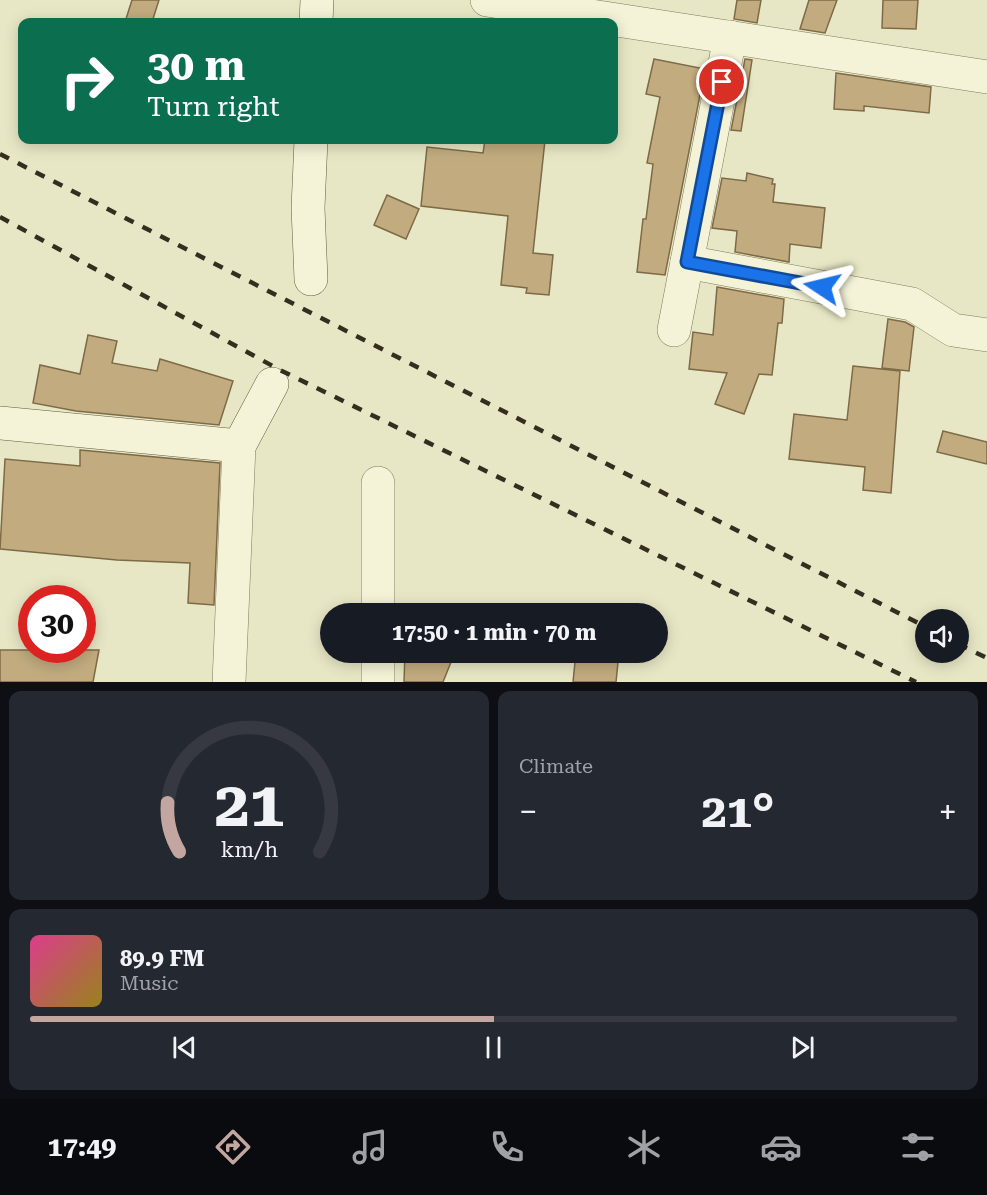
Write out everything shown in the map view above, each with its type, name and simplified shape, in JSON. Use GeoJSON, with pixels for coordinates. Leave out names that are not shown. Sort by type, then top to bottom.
{"type":"FeatureCollection","features":[{"type":"Feature","properties":{"kind":"street"},"geometry":{"type":"LineString","coordinates":[[316,18],[317,0]]}},
{"type":"Feature","properties":{"kind":"street"},"geometry":{"type":"LineString","coordinates":[[487,0],[605,18]]}},
{"type":"Feature","properties":{"kind":"street"},"geometry":{"type":"LineString","coordinates":[[618,20],[987,77]]}},
{"type":"Feature","properties":{"kind":"street"},"geometry":{"type":"LineString","coordinates":[[674,330],[730,37]]}},
{"type":"Feature","properties":{"kind":"street"},"geometry":{"type":"LineString","coordinates":[[311,144],[308,208],[311,279]]}},
{"type":"Feature","properties":{"kind":"street"},"geometry":{"type":"LineString","coordinates":[[687,262],[912,304],[953,330],[987,335]]}},
{"type":"Feature","properties":{"kind":"street"},"geometry":{"type":"LineString","coordinates":[[229,682],[239,446],[272,384]]}},
{"type":"Feature","properties":{"kind":"street"},"geometry":{"type":"LineString","coordinates":[[0,423],[239,446]]}},
{"type":"Feature","properties":{"kind":"street"},"geometry":{"type":"LineString","coordinates":[[378,483],[378,603]]}},
{"type":"Feature","properties":{"kind":"street"},"geometry":{"type":"LineString","coordinates":[[378,663],[378,682]]}},
{"type":"Feature","properties":{"kind":"building"},"geometry":{"type":"Polygon","coordinates":[[[132,0],[159,0],[153,18],[126,18],[132,0]]]}},
{"type":"Feature","properties":{"kind":"building"},"geometry":{"type":"Polygon","coordinates":[[[737,0],[761,0],[757,23],[734,19],[737,0]]]}},
{"type":"Feature","properties":{"kind":"building"},"geometry":{"type":"Polygon","coordinates":[[[809,0],[837,0],[825,33],[800,29],[809,0]]]}},
{"type":"Feature","properties":{"kind":"building"},"geometry":{"type":"Polygon","coordinates":[[[883,0],[918,0],[916,29],[882,28],[883,0]]]}},
{"type":"Feature","properties":{"kind":"building"},"geometry":{"type":"Polygon","coordinates":[[[654,59],[705,69],[665,275],[637,272],[643,219],[646,219],[653,164],[647,163],[660,97],[646,94],[654,59]]]}},
{"type":"Feature","properties":{"kind":"building"},"geometry":{"type":"Polygon","coordinates":[[[745,59],[752,60],[741,131],[731,130],[745,59]]]}},
{"type":"Feature","properties":{"kind":"building"},"geometry":{"type":"Polygon","coordinates":[[[836,73],[931,87],[929,113],[864,106],[864,111],[834,109],[836,73]]]}},
{"type":"Feature","properties":{"kind":"building"},"geometry":{"type":"Polygon","coordinates":[[[484,144],[545,144],[533,253],[553,255],[549,295],[526,293],[527,288],[501,285],[508,216],[421,206],[427,147],[483,153],[484,144]]]}},
{"type":"Feature","properties":{"kind":"building"},"geometry":{"type":"Polygon","coordinates":[[[747,173],[773,179],[772,184],[775,184],[773,202],[825,208],[821,248],[790,244],[789,262],[735,252],[737,231],[712,228],[722,178],[746,181],[747,173]]]}},
{"type":"Feature","properties":{"kind":"building"},"geometry":{"type":"Polygon","coordinates":[[[387,195],[419,209],[406,239],[374,225],[387,195]]]}},
{"type":"Feature","properties":{"kind":"building"},"geometry":{"type":"Polygon","coordinates":[[[717,287],[784,299],[782,323],[778,323],[772,375],[759,374],[744,414],[715,404],[727,373],[689,369],[693,332],[713,335],[717,287]]]}},
{"type":"Feature","properties":{"kind":"building"},"geometry":{"type":"Polygon","coordinates":[[[888,319],[905,322],[914,327],[909,371],[882,368],[888,319]]]}},
{"type":"Feature","properties":{"kind":"building"},"geometry":{"type":"Polygon","coordinates":[[[88,335],[117,341],[112,363],[157,371],[160,359],[233,381],[219,425],[76,411],[33,403],[40,365],[80,374],[88,335]]]}},
{"type":"Feature","properties":{"kind":"building"},"geometry":{"type":"Polygon","coordinates":[[[853,366],[900,371],[891,493],[863,490],[865,467],[789,459],[794,414],[847,420],[853,366]]]}},
{"type":"Feature","properties":{"kind":"building"},"geometry":{"type":"Polygon","coordinates":[[[943,431],[987,442],[987,464],[937,452],[943,431]]]}},
{"type":"Feature","properties":{"kind":"building"},"geometry":{"type":"Polygon","coordinates":[[[80,450],[220,463],[214,605],[188,603],[190,563],[117,560],[0,549],[5,459],[80,466],[80,450]]]}},
{"type":"Feature","properties":{"kind":"building"},"geometry":{"type":"Polygon","coordinates":[[[0,650],[18,650],[18,663],[96,663],[96,650],[99,650],[93,682],[0,682],[0,650]]]}},
{"type":"Feature","properties":{"kind":"building"},"geometry":{"type":"Polygon","coordinates":[[[405,663],[451,663],[443,682],[404,682],[405,663]]]}},
{"type":"Feature","properties":{"kind":"building"},"geometry":{"type":"Polygon","coordinates":[[[575,663],[618,663],[616,682],[573,682],[575,663]]]}},
{"type":"Feature","properties":{"kind":"railway"},"geometry":{"type":"LineString","coordinates":[[0,154],[915,621]]}},
{"type":"Feature","properties":{"kind":"railway"},"geometry":{"type":"LineString","coordinates":[[0,217],[280,370],[916,682]]}},
{"type":"Feature","properties":{"kind":"railway"},"geometry":{"type":"LineString","coordinates":[[969,649],[987,658]]}},
{"type":"Feature","properties":{"kind":"route"},"geometry":{"type":"LineString","coordinates":[[722,82],[687,262],[822,287]]}}]}
